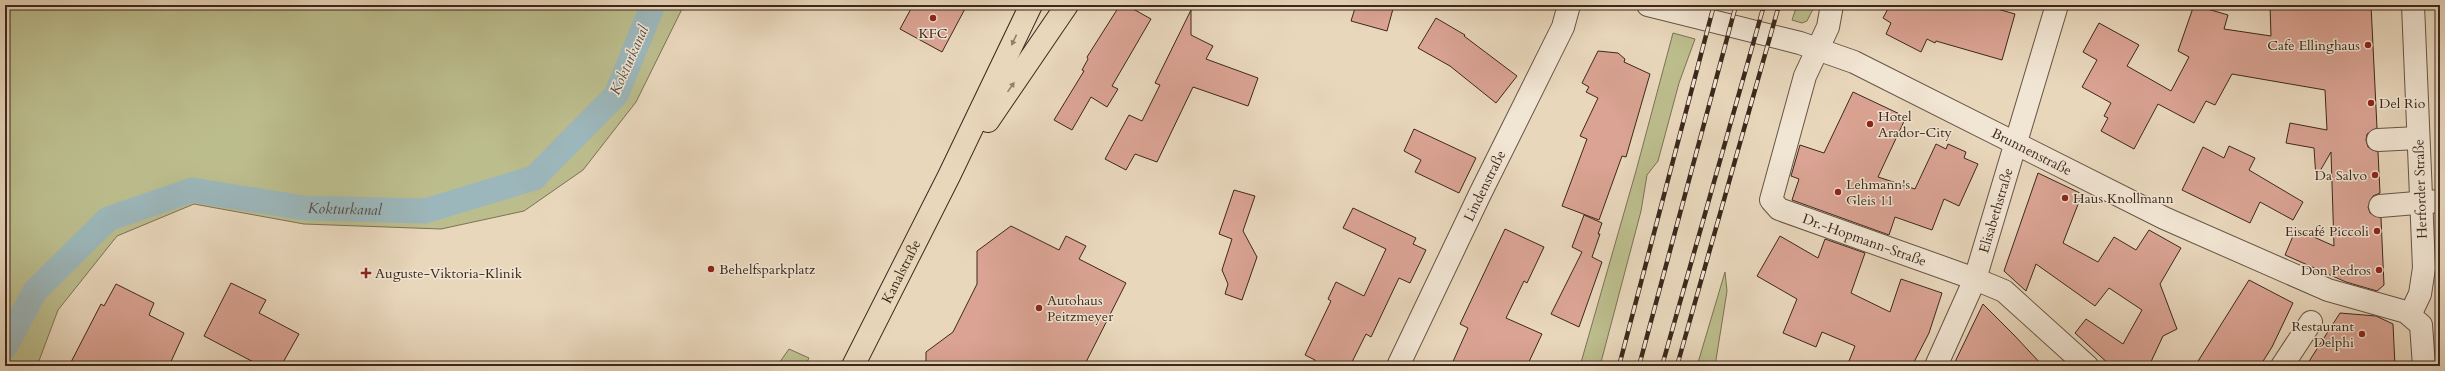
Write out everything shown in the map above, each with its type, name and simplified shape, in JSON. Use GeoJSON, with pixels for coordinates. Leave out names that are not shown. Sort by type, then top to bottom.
{"type":"FeatureCollection","features":[{"type":"Feature","properties":{"kind":"main road","name":"Kanalstraße"},"geometry":{"type":"LineString","coordinates":[[853,366],[949,176],[1031,5]]}},
{"type":"Feature","properties":{"kind":"main road","name":"Kanalstraße"},"geometry":{"type":"LineString","coordinates":[[949,176],[1068,5]]}},
{"type":"Feature","properties":{"kind":"street","name":"Lindenstraße"},"geometry":{"type":"LineString","coordinates":[[1398,366],[1480,194],[1563,27],[1568,5]]}},
{"type":"Feature","properties":{"kind":"street","name":"Brunnenstraße"},"geometry":{"type":"LineString","coordinates":[[1648,5],[1818,49],[1854,62],[2016,142],[2164,218],[2328,290],[2393,307],[2410,315]]}},
{"type":"Feature","properties":{"kind":"street"},"geometry":{"type":"LineString","coordinates":[[1818,49],[1828,27],[1832,5]]}},
{"type":"Feature","properties":{"kind":"street","name":"Elisabethstraße"},"geometry":{"type":"LineString","coordinates":[[1936,366],[1975,278],[2057,5]]}},
{"type":"Feature","properties":{"kind":"street","name":"Herforder Straße"},"geometry":{"type":"LineString","coordinates":[[2410,315],[2420,294],[2430,202],[2418,138],[2413,5]]}},
{"type":"Feature","properties":{"kind":"street","name":"Dr.-Hopmann-Straße"},"geometry":{"type":"LineString","coordinates":[[1818,49],[1805,76],[1771,200],[1779,209],[1975,278],[2004,291],[2087,366]]}},
{"type":"Feature","properties":{"kind":"street"},"geometry":{"type":"LineString","coordinates":[[2378,140],[2418,138]]}},
{"type":"Feature","properties":{"kind":"street"},"geometry":{"type":"LineString","coordinates":[[2380,206],[2430,202]]}},
{"type":"Feature","properties":{"kind":"street"},"geometry":{"type":"LineString","coordinates":[[2410,315],[2420,325],[2423,335],[2424,366]]}},
{"type":"Feature","properties":{"kind":"street"},"geometry":{"type":"LineString","coordinates":[[2282,366],[2312,322]]}},
{"type":"Feature","properties":{"kind":"green space"},"geometry":{"type":"Polygon","coordinates":[[[5,5],[684,5],[636,102],[583,170],[524,211],[441,229],[304,224],[194,204],[117,236],[58,310],[37,366],[5,366],[5,5]]]}},
{"type":"Feature","properties":{"kind":"green space"},"geometry":{"type":"Polygon","coordinates":[[[1797,5],[1815,5],[1807,21],[1802,23],[1792,20],[1797,5]]]}},
{"type":"Feature","properties":{"kind":"green space"},"geometry":{"type":"Polygon","coordinates":[[[1673,33],[1695,39],[1679,83],[1658,161],[1647,175],[1641,211],[1600,366],[1580,366],[1636,171],[1673,33]]]}},
{"type":"Feature","properties":{"kind":"green space"},"geometry":{"type":"Polygon","coordinates":[[[1725,272],[1727,291],[1715,366],[1697,366],[1725,272]]]}},
{"type":"Feature","properties":{"kind":"green space"},"geometry":{"type":"Polygon","coordinates":[[[789,349],[809,358],[805,366],[777,366],[789,349]]]}},
{"type":"Feature","properties":{"kind":"building","name":"KFC"},"geometry":{"type":"Polygon","coordinates":[[[913,5],[967,5],[942,52],[900,29],[913,5]]]}},
{"type":"Feature","properties":{"kind":"building"},"geometry":{"type":"Polygon","coordinates":[[[1120,5],[1126,5],[1151,19],[1112,86],[1118,89],[1107,107],[1091,97],[1072,130],[1054,120],[1084,71],[1082,70],[1088,59],[1087,57],[1120,5]]]}},
{"type":"Feature","properties":{"kind":"building"},"geometry":{"type":"Polygon","coordinates":[[[1356,5],[1394,5],[1387,31],[1351,21],[1356,5]]]}},
{"type":"Feature","properties":{"kind":"building"},"geometry":{"type":"Polygon","coordinates":[[[1890,5],[1995,5],[1994,8],[2015,14],[2002,60],[1936,41],[1935,43],[1927,39],[1921,52],[1886,34],[1891,23],[1883,18],[1890,5]]]}},
{"type":"Feature","properties":{"kind":"building"},"geometry":{"type":"Polygon","coordinates":[[[2194,5],[2228,15],[2224,29],[2271,36],[2270,5],[2371,5],[2377,128],[2367,134],[2366,140],[2368,147],[2378,152],[2380,193],[2373,196],[2368,207],[2370,213],[2381,218],[2384,285],[2377,291],[2346,282],[2285,255],[2296,229],[2334,246],[2331,152],[2316,178],[2314,148],[2286,143],[2290,123],[2327,130],[2325,90],[2232,74],[2215,105],[2206,101],[2194,123],[2158,104],[2134,149],[2101,131],[2108,118],[2104,116],[2111,103],[2082,87],[2097,60],[2083,52],[2099,23],[2139,45],[2127,66],[2171,91],[2189,57],[2178,51],[2194,5]]]}},
{"type":"Feature","properties":{"kind":"building"},"geometry":{"type":"Polygon","coordinates":[[[1191,10],[1191,35],[1213,46],[1206,59],[1258,78],[1248,106],[1193,87],[1157,162],[1135,154],[1126,170],[1105,159],[1129,115],[1142,121],[1160,85],[1155,83],[1191,10]]]}},
{"type":"Feature","properties":{"kind":"building"},"geometry":{"type":"Polygon","coordinates":[[[1436,18],[1465,35],[1464,36],[1517,76],[1496,103],[1450,66],[1418,48],[1436,18]]]}},
{"type":"Feature","properties":{"kind":"building"},"geometry":{"type":"Polygon","coordinates":[[[1598,51],[1618,53],[1625,59],[1624,62],[1650,74],[1626,157],[1622,156],[1599,220],[1562,206],[1587,139],[1580,136],[1598,98],[1586,92],[1589,87],[1582,83],[1598,51]]]}},
{"type":"Feature","properties":{"kind":"building"},"geometry":{"type":"Polygon","coordinates":[[[1853,92],[1906,117],[1878,177],[1915,189],[1936,144],[1946,149],[1948,144],[1966,152],[1964,158],[1978,164],[1959,206],[1944,199],[1932,230],[1895,217],[1889,235],[1792,200],[1799,179],[1791,176],[1800,145],[1824,153],[1853,92]]]}},
{"type":"Feature","properties":{"kind":"building"},"geometry":{"type":"Polygon","coordinates":[[[1414,129],[1476,158],[1459,193],[1415,172],[1421,160],[1404,151],[1414,129]]]}},
{"type":"Feature","properties":{"kind":"building"},"geometry":{"type":"Polygon","coordinates":[[[2229,146],[2255,158],[2249,170],[2303,202],[2293,220],[2260,202],[2250,223],[2182,190],[2203,147],[2224,158],[2229,146]]]}},
{"type":"Feature","properties":{"kind":"building"},"geometry":{"type":"Polygon","coordinates":[[[2038,173],[2082,194],[2063,243],[2098,262],[2114,237],[2136,250],[2149,230],[2181,248],[2160,284],[2177,329],[2163,336],[2149,366],[2111,366],[2075,333],[2086,319],[2123,344],[2142,310],[2109,288],[2095,306],[2036,264],[2026,291],[2004,271],[2038,173]]]}},
{"type":"Feature","properties":{"kind":"building"},"geometry":{"type":"Polygon","coordinates":[[[1234,190],[1255,196],[1243,231],[1257,257],[1242,300],[1225,294],[1228,284],[1222,270],[1232,239],[1219,234],[1234,190]]]}},
{"type":"Feature","properties":{"kind":"building"},"geometry":{"type":"Polygon","coordinates":[[[1353,208],[1416,238],[1413,244],[1426,250],[1410,283],[1399,278],[1371,337],[1366,334],[1350,366],[1313,366],[1315,360],[1305,355],[1331,301],[1328,299],[1336,282],[1364,296],[1386,249],[1343,228],[1353,208]]]}},
{"type":"Feature","properties":{"kind":"building"},"geometry":{"type":"Polygon","coordinates":[[[1584,215],[1602,223],[1592,257],[1602,262],[1579,327],[1551,314],[1582,252],[1572,247],[1584,215]]]}},
{"type":"Feature","properties":{"kind":"building","name":"Autohaus Peitzmeyer"},"geometry":{"type":"Polygon","coordinates":[[[1011,226],[1059,250],[1066,236],[1086,246],[1079,259],[1126,283],[1084,366],[926,366],[926,352],[953,332],[977,284],[977,251],[1011,226]]]}},
{"type":"Feature","properties":{"kind":"building"},"geometry":{"type":"Polygon","coordinates":[[[1505,229],[1544,247],[1527,283],[1524,281],[1506,318],[1542,334],[1527,366],[1451,366],[1468,328],[1460,324],[1505,229]]]}},
{"type":"Feature","properties":{"kind":"building"},"geometry":{"type":"Polygon","coordinates":[[[1780,236],[1818,258],[1825,239],[1865,253],[1851,293],[1890,312],[1901,279],[1942,293],[1929,333],[1912,366],[1847,366],[1855,346],[1822,332],[1816,347],[1783,333],[1797,299],[1757,276],[1780,236]]]}},
{"type":"Feature","properties":{"kind":"building"},"geometry":{"type":"Polygon","coordinates":[[[2249,280],[2293,303],[2272,347],[2260,366],[2195,366],[2249,280]]]}},
{"type":"Feature","properties":{"kind":"building"},"geometry":{"type":"Polygon","coordinates":[[[231,283],[266,300],[259,313],[299,334],[281,366],[261,366],[204,336],[231,283]]]}},
{"type":"Feature","properties":{"kind":"building"},"geometry":{"type":"Polygon","coordinates":[[[116,284],[154,303],[149,315],[184,333],[169,366],[69,366],[101,304],[104,306],[116,284]]]}},
{"type":"Feature","properties":{"kind":"building"},"geometry":{"type":"Polygon","coordinates":[[[1983,304],[2014,335],[2043,366],[1953,366],[1983,304]]]}},
{"type":"Feature","properties":{"kind":"building"},"geometry":{"type":"Polygon","coordinates":[[[2340,313],[2376,316],[2393,324],[2395,366],[2306,366],[2340,313]]]}},
{"type":"Feature","properties":{"kind":"waterway","name":"Kokturkanal"},"geometry":{"type":"LineString","coordinates":[[5,347],[35,291],[108,219],[192,190],[304,208],[425,211],[534,178],[616,95],[653,5]]}},
{"type":"Feature","properties":{"kind":"railway"},"geometry":{"type":"LineString","coordinates":[[1619,366],[1714,5]]}},
{"type":"Feature","properties":{"kind":"railway"},"geometry":{"type":"LineString","coordinates":[[1639,366],[1736,5]]}},
{"type":"Feature","properties":{"kind":"railway"},"geometry":{"type":"LineString","coordinates":[[1662,366],[1764,5]]}},
{"type":"Feature","properties":{"kind":"railway"},"geometry":{"type":"LineString","coordinates":[[1677,366],[1779,5]]}},
{"type":"Feature","properties":{"kind":"place","name":"KFC"},"geometry":{"type":"Point","coordinates":[933,18]}},
{"type":"Feature","properties":{"kind":"place","name":"Cafe Ellinghaus"},"geometry":{"type":"Point","coordinates":[2368,45]}},
{"type":"Feature","properties":{"kind":"place","name":"Del Rio"},"geometry":{"type":"Point","coordinates":[2371,103]}},
{"type":"Feature","properties":{"kind":"place","name":"Hotel Arador-City"},"geometry":{"type":"Point","coordinates":[1870,124]}},
{"type":"Feature","properties":{"kind":"place","name":"Da Salvo"},"geometry":{"type":"Point","coordinates":[2375,175]}},
{"type":"Feature","properties":{"kind":"place","name":"Lehmann's Gleis 11"},"geometry":{"type":"Point","coordinates":[1838,192]}},
{"type":"Feature","properties":{"kind":"place","name":"Haus Knollmann"},"geometry":{"type":"Point","coordinates":[2065,198]}},
{"type":"Feature","properties":{"kind":"place","name":"Eiscafé Piccoli"},"geometry":{"type":"Point","coordinates":[2377,231]}},
{"type":"Feature","properties":{"kind":"place","name":"Behelfsparkplatz"},"geometry":{"type":"Point","coordinates":[711,269]}},
{"type":"Feature","properties":{"kind":"place","name":"Don Pedros"},"geometry":{"type":"Point","coordinates":[2379,270]}},
{"type":"Feature","properties":{"kind":"place","name":"Auguste-Viktoria-Klinik"},"geometry":{"type":"Point","coordinates":[366,273]}},
{"type":"Feature","properties":{"kind":"place","name":"Autohaus Peitzmeyer"},"geometry":{"type":"Point","coordinates":[1039,308]}},
{"type":"Feature","properties":{"kind":"place","name":"Restaurant Delphi"},"geometry":{"type":"Point","coordinates":[2362,334]}}]}
